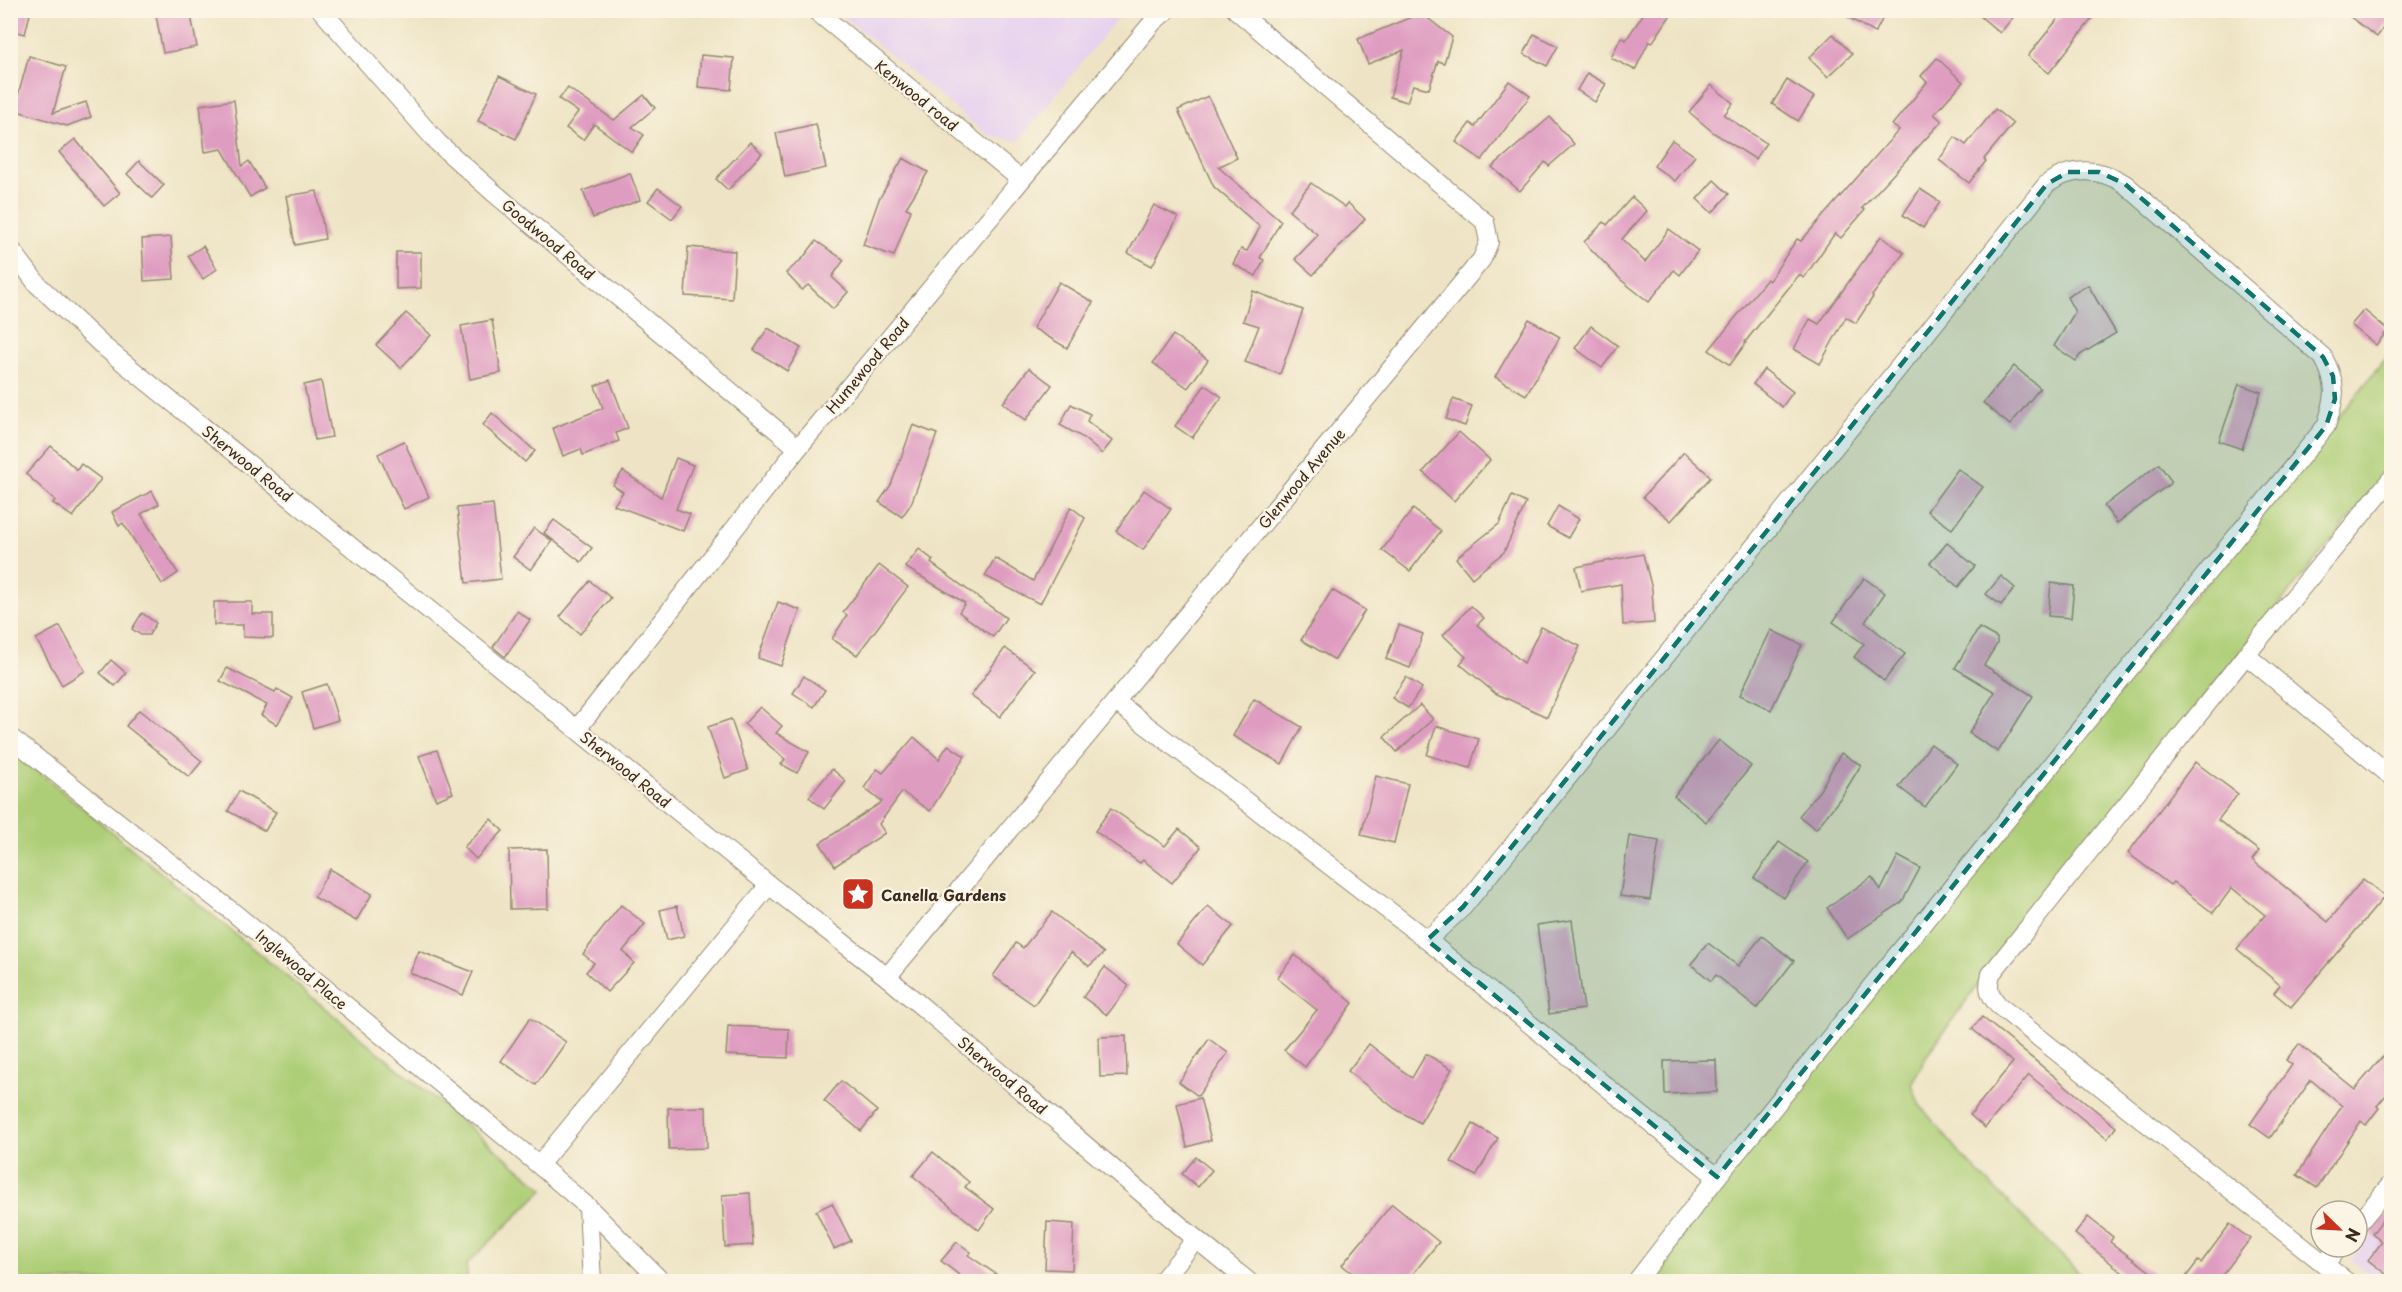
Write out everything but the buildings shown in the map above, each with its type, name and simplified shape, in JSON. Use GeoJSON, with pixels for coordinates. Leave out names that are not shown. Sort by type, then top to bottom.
{"type":"FeatureCollection","features":[{"type":"Feature","properties":{"kind":"street","name":"Goodwood Road"},"geometry":{"type":"LineString","coordinates":[[321,10],[438,143],[502,200],[798,448]]}},
{"type":"Feature","properties":{"kind":"street","name":"Kenwood road"},"geometry":{"type":"LineString","coordinates":[[815,10],[1020,180]]}},
{"type":"Feature","properties":{"kind":"street","name":"Humewood Road"},"geometry":{"type":"LineString","coordinates":[[577,729],[798,448],[1153,22],[1167,10]]}},
{"type":"Feature","properties":{"kind":"street","name":"Glenwood Avenue"},"geometry":{"type":"LineString","coordinates":[[887,977],[1482,259],[1489,242],[1485,222],[1237,11]]}},
{"type":"Feature","properties":{"kind":"street"},"geometry":{"type":"LineString","coordinates":[[1427,940],[1463,907],[2047,184],[2068,172],[2087,171],[2113,177],[2125,184],[2323,357],[2333,376],[2335,399],[2326,426],[1717,1177],[1636,1281]]}},
{"type":"Feature","properties":{"kind":"street","name":"Sherwood Road"},"geometry":{"type":"LineString","coordinates":[[10,248],[38,285],[103,346],[769,885],[887,977],[1196,1239],[1249,1281]]}},
{"type":"Feature","properties":{"kind":"street"},"geometry":{"type":"LineString","coordinates":[[2347,1281],[1998,1005],[1990,995],[1988,985],[1991,974],[2391,478]]}},
{"type":"Feature","properties":{"kind":"street"},"geometry":{"type":"LineString","coordinates":[[2246,655],[2391,777]]}},
{"type":"Feature","properties":{"kind":"street"},"geometry":{"type":"LineString","coordinates":[[1116,702],[1427,940],[1717,1177]]}},
{"type":"Feature","properties":{"kind":"street","name":"Inglewood Place"},"geometry":{"type":"LineString","coordinates":[[10,737],[234,913],[539,1165],[588,1207],[662,1281]]}},
{"type":"Feature","properties":{"kind":"street"},"geometry":{"type":"LineString","coordinates":[[539,1165],[769,885]]}},
{"type":"Feature","properties":{"kind":"street"},"geometry":{"type":"LineString","coordinates":[[2369,1210],[2391,1183]]}},
{"type":"Feature","properties":{"kind":"street"},"geometry":{"type":"LineString","coordinates":[[588,1207],[592,1281]]}},
{"type":"Feature","properties":{"kind":"street"},"geometry":{"type":"LineString","coordinates":[[1161,1281],[1196,1239]]}},
{"type":"Feature","properties":{"kind":"street"},"geometry":{"type":"LineString","coordinates":[[2325,1264],[2329,1259]]}},
{"type":"Feature","properties":{"kind":"highlighted area"},"geometry":{"type":"Polygon","coordinates":[[[2068,172],[2099,172],[2125,184],[2323,357],[2333,376],[2335,399],[2326,426],[1717,1177],[1427,940],[1463,907],[2047,184],[2068,172]]]}},
{"type":"Feature","properties":{"kind":"shaded area"},"geometry":{"type":"Polygon","coordinates":[[[837,11],[1123,11],[1019,141],[987,135],[837,11]]]}},
{"type":"Feature","properties":{"kind":"shaded area"},"geometry":{"type":"Polygon","coordinates":[[[2391,1210],[2391,1281],[2379,1281],[2351,1260],[2369,1259],[2369,1238],[2391,1210]]]}},
{"type":"Feature","properties":{"kind":"green space"},"geometry":{"type":"Polygon","coordinates":[[[2391,352],[2391,468],[2242,650],[1987,972],[1927,1055],[1912,1084],[1919,1104],[1961,1155],[2087,1281],[1646,1282],[1864,1004],[2391,352]]]}},
{"type":"Feature","properties":{"kind":"green space"},"geometry":{"type":"Polygon","coordinates":[[[10,748],[544,1189],[466,1265],[468,1281],[11,1281],[10,748]]]}},
{"type":"Feature","properties":{"kind":"place","name":"Canella Gardens"},"geometry":{"type":"Point","coordinates":[858,894]}}]}
